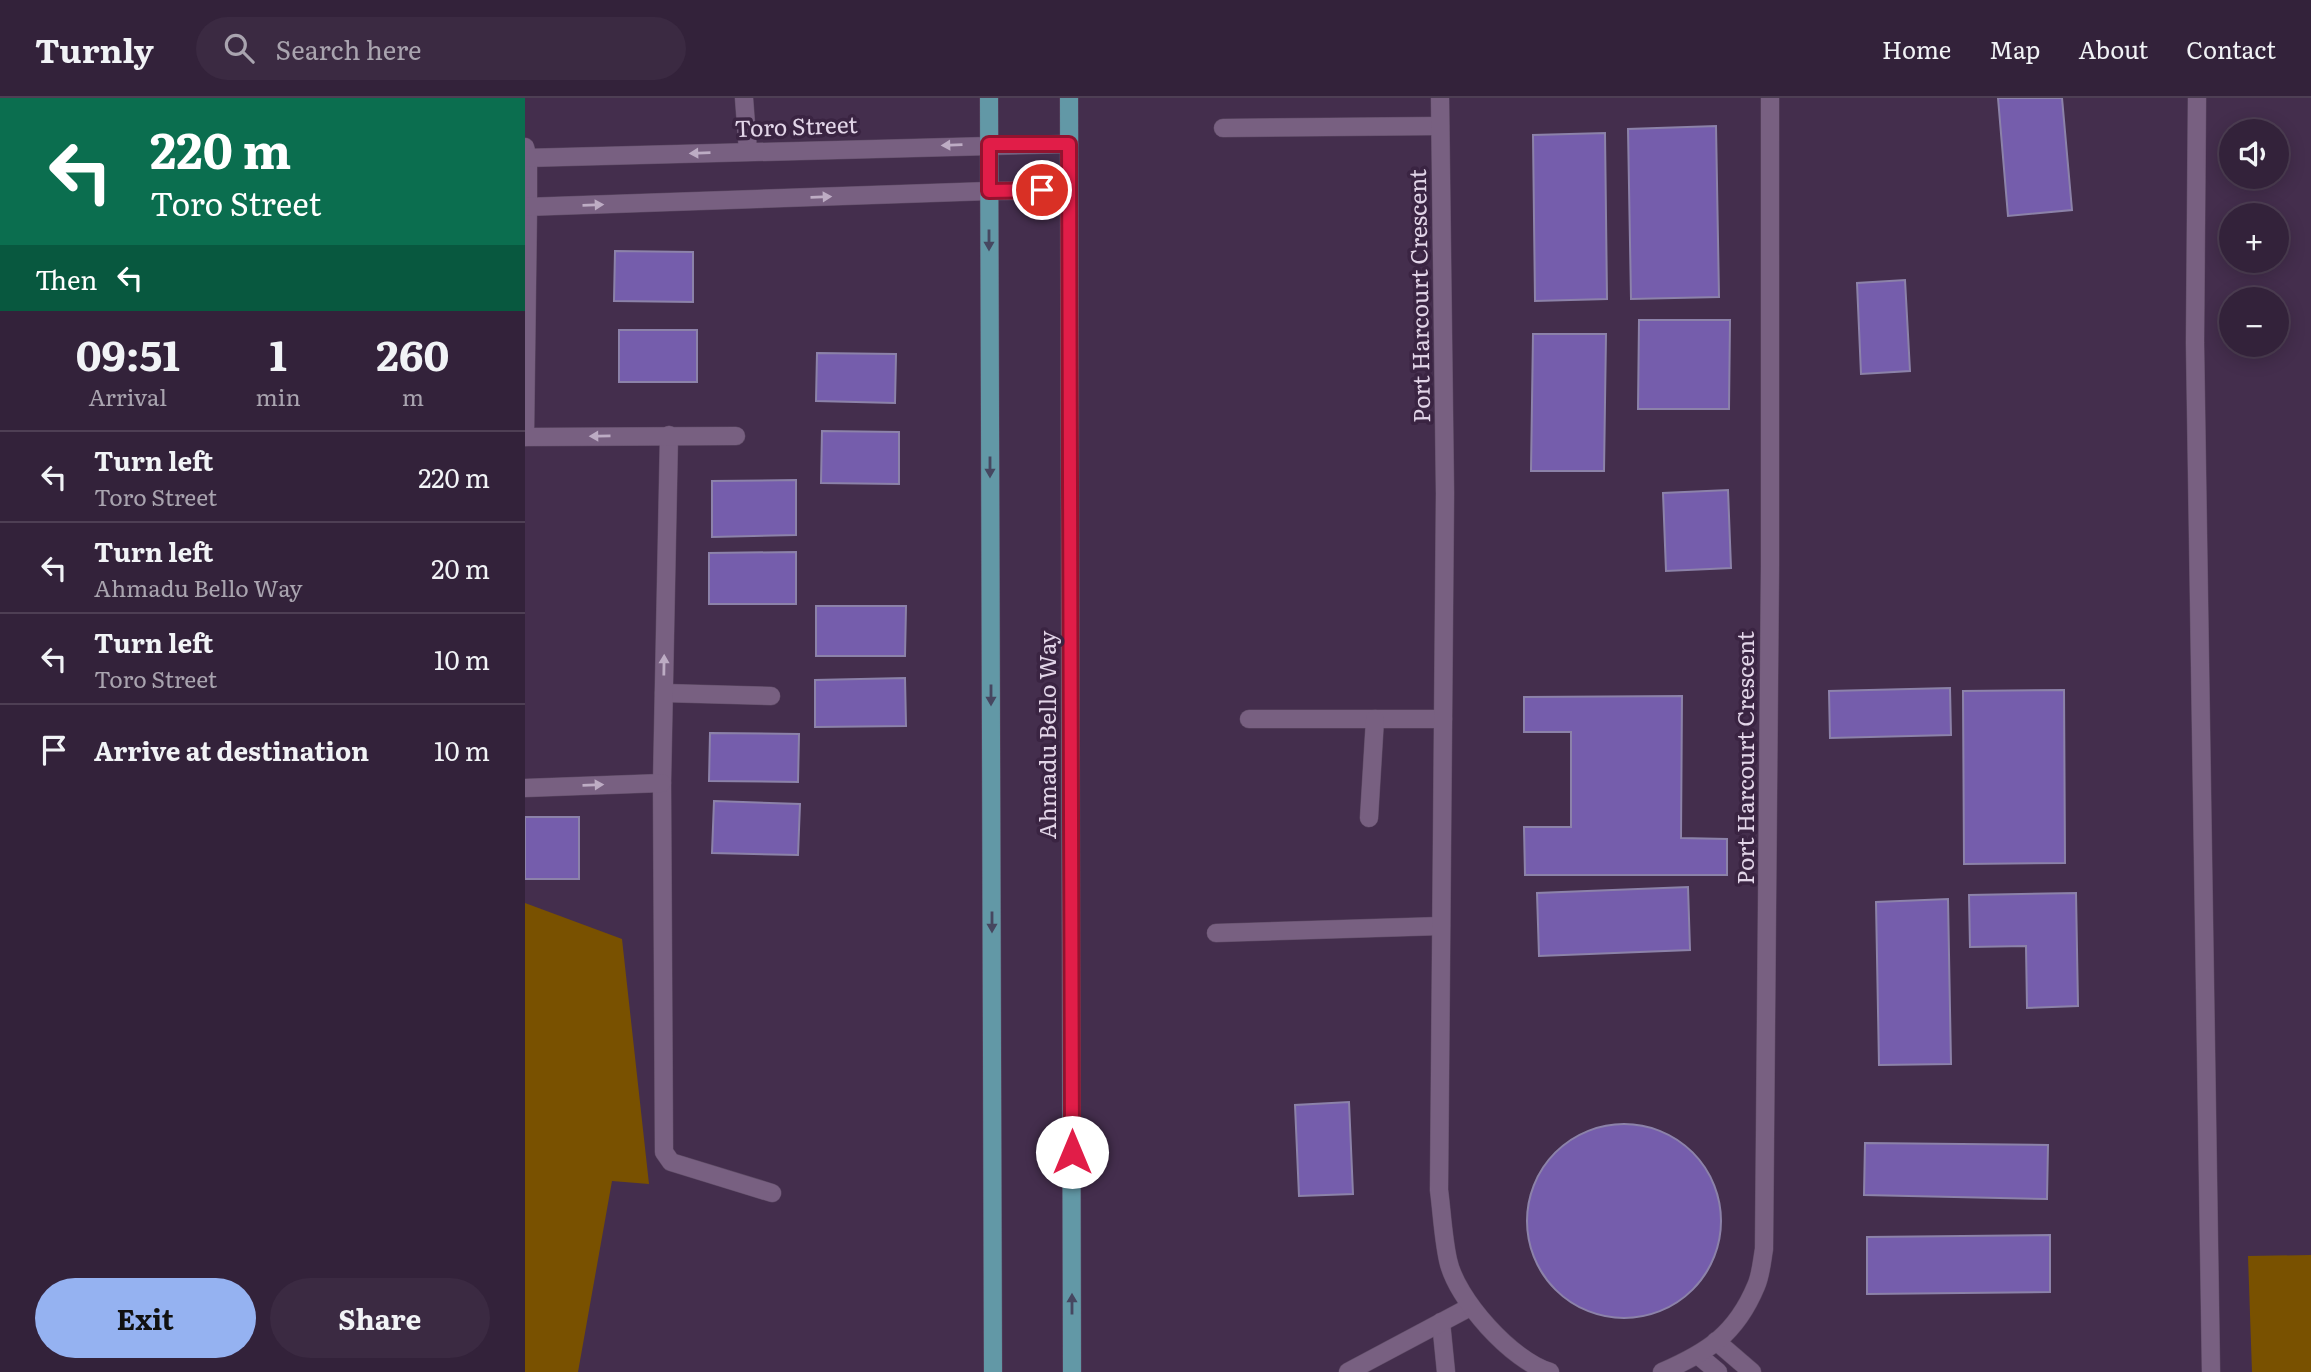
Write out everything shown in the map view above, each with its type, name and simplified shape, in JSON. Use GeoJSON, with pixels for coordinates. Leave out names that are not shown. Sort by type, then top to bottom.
{"type":"FeatureCollection","features":[{"type":"Feature","properties":{"kind":"main road"},"geometry":{"type":"LineString","coordinates":[[989,98],[993,1372]]}},
{"type":"Feature","properties":{"kind":"main road","name":"Ahmadu Bello Way"},"geometry":{"type":"LineString","coordinates":[[1069,98],[1072,1372]]}},
{"type":"Feature","properties":{"kind":"street"},"geometry":{"type":"LineString","coordinates":[[744,98],[748,151]]}},
{"type":"Feature","properties":{"kind":"street","name":"Port Harcourt Crescent"},"geometry":{"type":"LineString","coordinates":[[1440,98],[1445,493],[1439,1190],[1448,1262],[1470,1307],[1506,1345],[1541,1369],[1550,1372]]}},
{"type":"Feature","properties":{"kind":"street","name":"Port Harcourt Crescent"},"geometry":{"type":"LineString","coordinates":[[1662,1372],[1699,1356],[1733,1328],[1757,1284],[1765,1248],[1770,98]]}},
{"type":"Feature","properties":{"kind":"street"},"geometry":{"type":"LineString","coordinates":[[2197,98],[2195,343],[2211,1372]]}},
{"type":"Feature","properties":{"kind":"street"},"geometry":{"type":"LineString","coordinates":[[1223,128],[1440,126]]}},
{"type":"Feature","properties":{"kind":"street","name":"Toro Street"},"geometry":{"type":"LineString","coordinates":[[526,154],[1069,144]]}},
{"type":"Feature","properties":{"kind":"street"},"geometry":{"type":"LineString","coordinates":[[526,154],[525,437],[736,436]]}},
{"type":"Feature","properties":{"kind":"street"},"geometry":{"type":"LineString","coordinates":[[527,207],[1068,190]]}},
{"type":"Feature","properties":{"kind":"street"},"geometry":{"type":"LineString","coordinates":[[669,435],[662,783],[664,1152],[671,1162],[772,1193]]}},
{"type":"Feature","properties":{"kind":"street"},"geometry":{"type":"LineString","coordinates":[[664,693],[771,696]]}},
{"type":"Feature","properties":{"kind":"street"},"geometry":{"type":"LineString","coordinates":[[1249,719],[1443,719]]}},
{"type":"Feature","properties":{"kind":"street"},"geometry":{"type":"LineString","coordinates":[[1369,818],[1375,719]]}},
{"type":"Feature","properties":{"kind":"street"},"geometry":{"type":"LineString","coordinates":[[525,788],[662,783]]}},
{"type":"Feature","properties":{"kind":"street"},"geometry":{"type":"LineString","coordinates":[[1216,933],[1441,926]]}},
{"type":"Feature","properties":{"kind":"street"},"geometry":{"type":"LineString","coordinates":[[1348,1372],[1470,1307]]}},
{"type":"Feature","properties":{"kind":"street"},"geometry":{"type":"LineString","coordinates":[[1441,1322],[1446,1372]]}},
{"type":"Feature","properties":{"kind":"street"},"geometry":{"type":"LineString","coordinates":[[1716,1341],[1752,1372]]}},
{"type":"Feature","properties":{"kind":"street"},"geometry":{"type":"LineString","coordinates":[[1699,1356],[1717,1372]]}},
{"type":"Feature","properties":{"kind":"shaded area"},"geometry":{"type":"Polygon","coordinates":[[[525,903],[622,939],[649,1184],[612,1181],[578,1372],[525,1372],[525,903]]]}},
{"type":"Feature","properties":{"kind":"shaded area"},"geometry":{"type":"Polygon","coordinates":[[[2311,1255],[2311,1372],[2252,1372],[2248,1256],[2311,1255]]]}},
{"type":"Feature","properties":{"kind":"building"},"geometry":{"type":"Polygon","coordinates":[[[1998,98],[2062,98],[2072,210],[2008,216],[1998,98]]]}},
{"type":"Feature","properties":{"kind":"building"},"geometry":{"type":"Polygon","coordinates":[[[1716,126],[1719,297],[1631,299],[1628,129],[1716,126]]]}},
{"type":"Feature","properties":{"kind":"building"},"geometry":{"type":"Polygon","coordinates":[[[1605,133],[1607,299],[1535,301],[1533,135],[1605,133]]]}},
{"type":"Feature","properties":{"kind":"building"},"geometry":{"type":"Polygon","coordinates":[[[615,251],[693,252],[693,302],[614,301],[615,251]]]}},
{"type":"Feature","properties":{"kind":"building"},"geometry":{"type":"Polygon","coordinates":[[[1905,280],[1910,371],[1861,374],[1857,283],[1905,280]]]}},
{"type":"Feature","properties":{"kind":"building"},"geometry":{"type":"Polygon","coordinates":[[[1639,320],[1730,320],[1729,409],[1638,409],[1639,320]]]}},
{"type":"Feature","properties":{"kind":"building"},"geometry":{"type":"Polygon","coordinates":[[[619,330],[697,330],[697,382],[619,382],[619,330]]]}},
{"type":"Feature","properties":{"kind":"building"},"geometry":{"type":"Polygon","coordinates":[[[1533,334],[1606,334],[1604,471],[1531,471],[1533,334]]]}},
{"type":"Feature","properties":{"kind":"building"},"geometry":{"type":"Polygon","coordinates":[[[817,353],[896,354],[895,403],[816,401],[817,353]]]}},
{"type":"Feature","properties":{"kind":"building"},"geometry":{"type":"Polygon","coordinates":[[[822,431],[899,432],[899,484],[821,483],[822,431]]]}},
{"type":"Feature","properties":{"kind":"building"},"geometry":{"type":"Polygon","coordinates":[[[796,480],[796,535],[712,537],[712,481],[796,480]]]}},
{"type":"Feature","properties":{"kind":"building"},"geometry":{"type":"Polygon","coordinates":[[[1728,490],[1731,568],[1666,571],[1663,493],[1728,490]]]}},
{"type":"Feature","properties":{"kind":"building"},"geometry":{"type":"Polygon","coordinates":[[[796,552],[796,604],[709,604],[709,553],[796,552]]]}},
{"type":"Feature","properties":{"kind":"building"},"geometry":{"type":"Polygon","coordinates":[[[816,606],[906,606],[905,656],[816,656],[816,606]]]}},
{"type":"Feature","properties":{"kind":"building"},"geometry":{"type":"Polygon","coordinates":[[[905,678],[906,726],[815,727],[815,680],[905,678]]]}},
{"type":"Feature","properties":{"kind":"building"},"geometry":{"type":"Polygon","coordinates":[[[1950,688],[1951,735],[1830,738],[1829,691],[1950,688]]]}},
{"type":"Feature","properties":{"kind":"building"},"geometry":{"type":"Polygon","coordinates":[[[2064,690],[2065,863],[1964,864],[1963,691],[2064,690]]]}},
{"type":"Feature","properties":{"kind":"building"},"geometry":{"type":"Polygon","coordinates":[[[1682,696],[1681,838],[1727,839],[1727,875],[1525,875],[1524,827],[1571,827],[1571,732],[1524,732],[1524,697],[1682,696]]]}},
{"type":"Feature","properties":{"kind":"building"},"geometry":{"type":"Polygon","coordinates":[[[710,733],[799,734],[798,782],[709,781],[710,733]]]}},
{"type":"Feature","properties":{"kind":"building"},"geometry":{"type":"Polygon","coordinates":[[[714,801],[800,804],[798,855],[712,853],[714,801]]]}},
{"type":"Feature","properties":{"kind":"building"},"geometry":{"type":"Polygon","coordinates":[[[525,817],[579,817],[579,879],[525,879],[525,817]]]}},
{"type":"Feature","properties":{"kind":"building"},"geometry":{"type":"Polygon","coordinates":[[[1688,887],[1690,950],[1539,956],[1537,893],[1688,887]]]}},
{"type":"Feature","properties":{"kind":"building"},"geometry":{"type":"Polygon","coordinates":[[[2076,893],[2078,1006],[2027,1008],[2026,946],[1970,947],[1969,895],[2076,893]]]}},
{"type":"Feature","properties":{"kind":"building"},"geometry":{"type":"Polygon","coordinates":[[[1948,899],[1951,1064],[1879,1065],[1876,902],[1948,899]]]}},
{"type":"Feature","properties":{"kind":"building"},"geometry":{"type":"Polygon","coordinates":[[[1349,1102],[1353,1194],[1299,1196],[1295,1105],[1349,1102]]]}},
{"type":"Feature","properties":{"kind":"building"},"geometry":{"type":"Polygon","coordinates":[[[1624,1124],[1643,1125],[1661,1131],[1693,1152],[1714,1184],[1720,1202],[1720,1240],[1714,1258],[1693,1290],[1661,1311],[1643,1317],[1624,1318],[1605,1317],[1587,1311],[1555,1290],[1534,1258],[1528,1240],[1527,1221],[1528,1202],[1534,1184],[1555,1152],[1587,1131],[1605,1125],[1624,1124]]]}},
{"type":"Feature","properties":{"kind":"building"},"geometry":{"type":"Polygon","coordinates":[[[1865,1143],[2048,1145],[2047,1199],[1864,1195],[1865,1143]]]}},
{"type":"Feature","properties":{"kind":"building"},"geometry":{"type":"Polygon","coordinates":[[[2050,1235],[2050,1292],[1867,1294],[1867,1237],[2050,1235]]]}},
{"type":"Feature","properties":{"kind":"route"},"geometry":{"type":"LineString","coordinates":[[1042,190],[989,191],[989,144],[1069,144],[1072,1152]]}}]}
